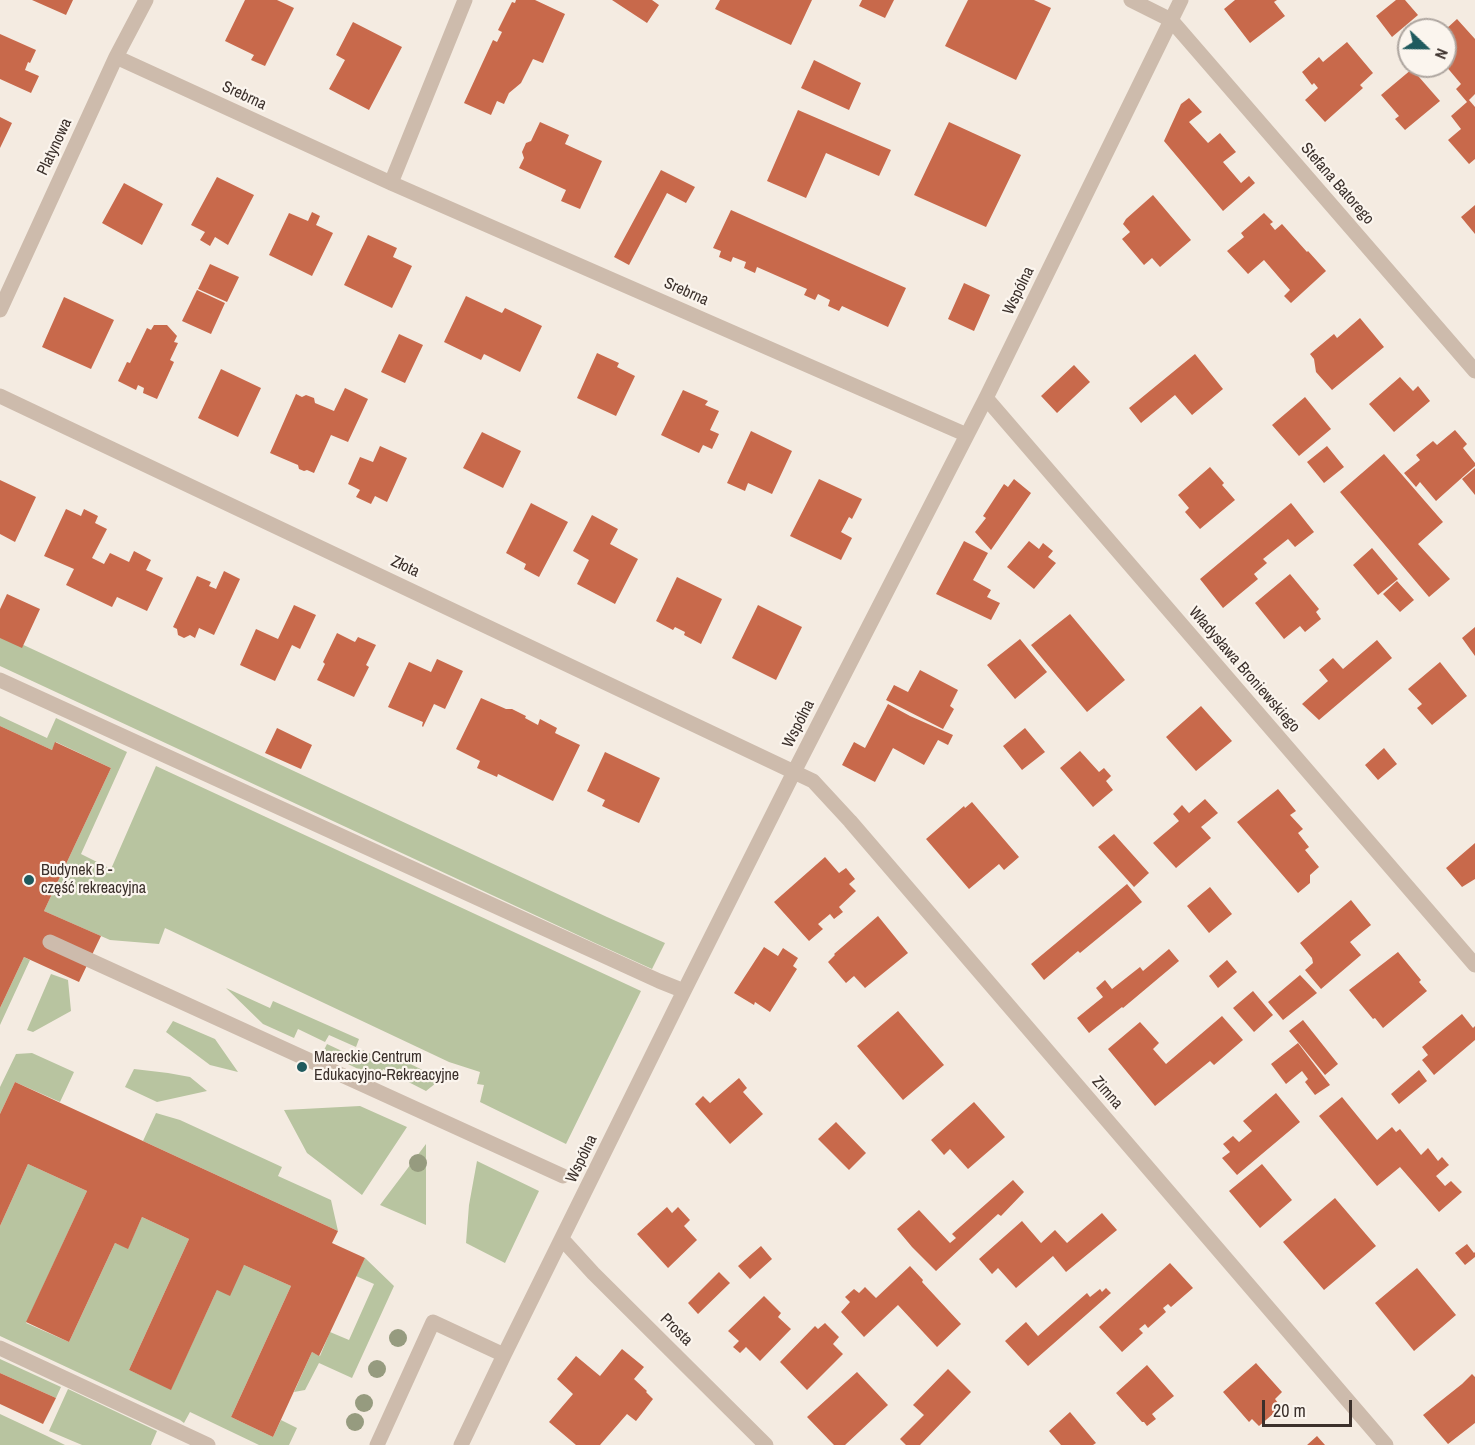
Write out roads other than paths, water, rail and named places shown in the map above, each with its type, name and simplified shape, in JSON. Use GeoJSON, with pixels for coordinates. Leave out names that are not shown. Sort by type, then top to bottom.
{"type":"FeatureCollection","features":[{"type":"Feature","properties":{"kind":"street","name":"Platynowa"},"geometry":{"type":"LineString","coordinates":[[0,310],[116,57],[146,0]]}},
{"type":"Feature","properties":{"kind":"street"},"geometry":{"type":"LineString","coordinates":[[391,183],[465,0]]}},
{"type":"Feature","properties":{"kind":"street"},"geometry":{"type":"LineString","coordinates":[[1131,0],[1171,20]]}},
{"type":"Feature","properties":{"kind":"street","name":"Wspólna"},"geometry":{"type":"LineString","coordinates":[[461,1445],[794,772],[986,398],[1181,0]]}},
{"type":"Feature","properties":{"kind":"street","name":"Stefana Batorego"},"geometry":{"type":"LineString","coordinates":[[1171,20],[1475,371]]}},
{"type":"Feature","properties":{"kind":"street","name":"Srebrna"},"geometry":{"type":"LineString","coordinates":[[116,57],[391,183],[967,435]]}},
{"type":"Feature","properties":{"kind":"street","name":"Złota"},"geometry":{"type":"LineString","coordinates":[[0,396],[794,772]]}},
{"type":"Feature","properties":{"kind":"street","name":"Władysława Broniewskiego"},"geometry":{"type":"LineString","coordinates":[[986,398],[1475,965]]}},
{"type":"Feature","properties":{"kind":"street"},"geometry":{"type":"LineString","coordinates":[[0,680],[684,992]]}},
{"type":"Feature","properties":{"kind":"street","name":"Zimna"},"geometry":{"type":"LineString","coordinates":[[794,772],[813,781],[850,821],[1386,1445]]}},
{"type":"Feature","properties":{"kind":"street"},"geometry":{"type":"LineString","coordinates":[[50,942],[563,1176]]}},
{"type":"Feature","properties":{"kind":"street","name":"Prosta"},"geometry":{"type":"LineString","coordinates":[[562,1239],[593,1273],[766,1445]]}},
{"type":"Feature","properties":{"kind":"street"},"geometry":{"type":"LineString","coordinates":[[377,1445],[433,1322],[504,1355]]}},
{"type":"Feature","properties":{"kind":"street"},"geometry":{"type":"LineString","coordinates":[[0,1348],[208,1445]]}},
{"type":"Feature","properties":{"kind":"place","name":"Budynek B - część rekreacyjna"},"geometry":{"type":"Point","coordinates":[29,880]}},
{"type":"Feature","properties":{"kind":"place","name":"Mareckie Centrum Edukacyjno-Rekreacyjne"},"geometry":{"type":"Point","coordinates":[302,1067]}}]}
